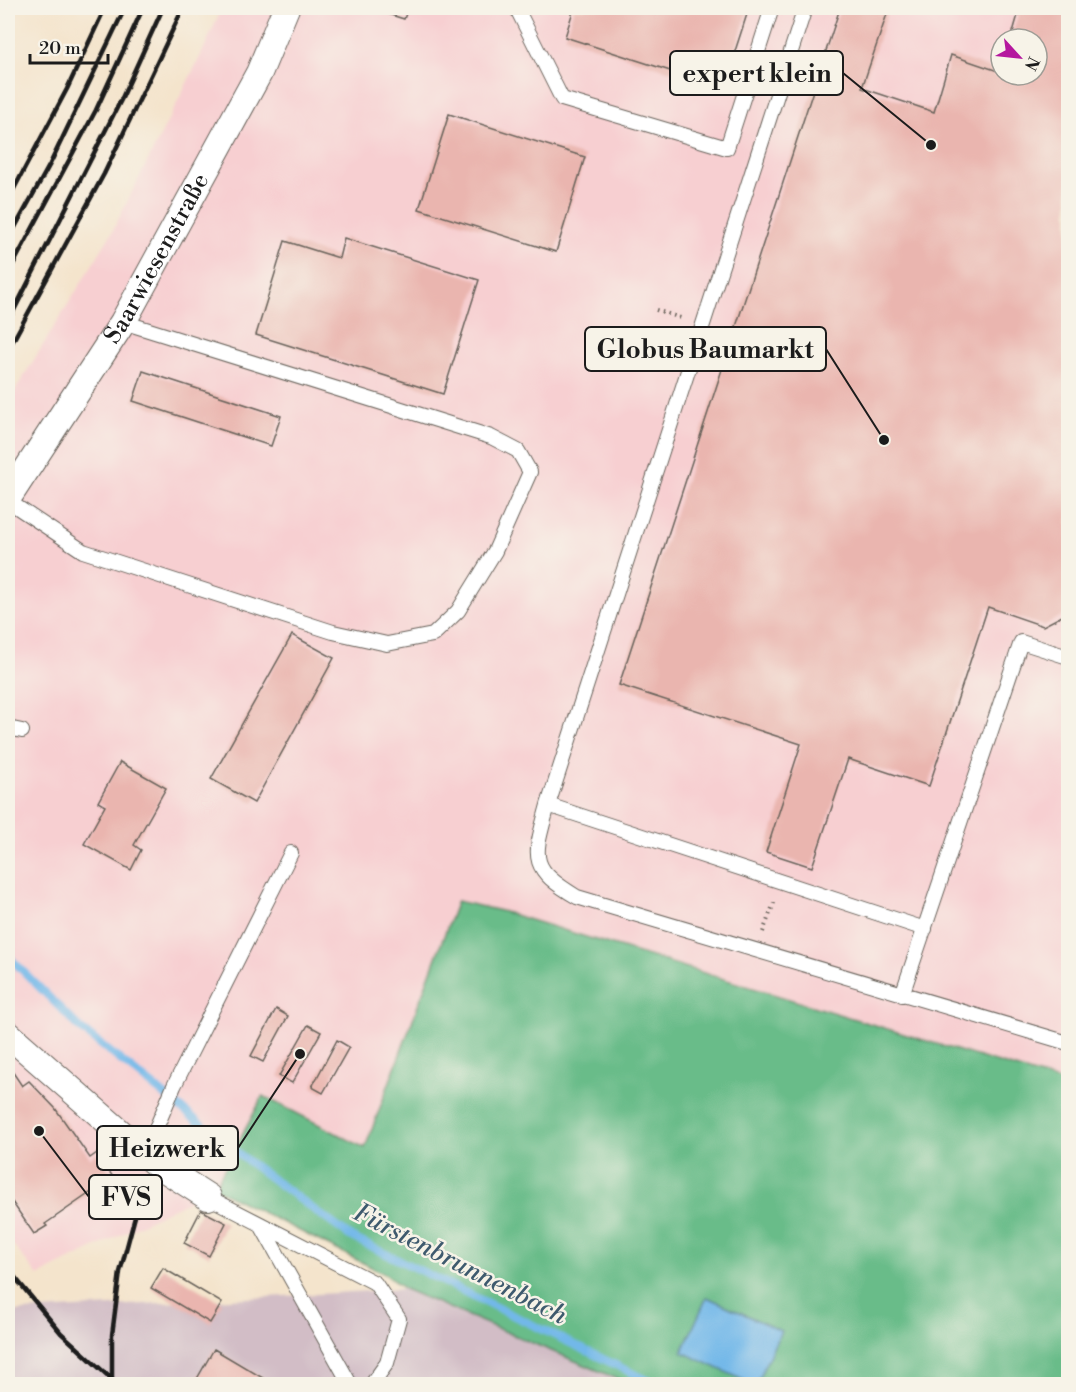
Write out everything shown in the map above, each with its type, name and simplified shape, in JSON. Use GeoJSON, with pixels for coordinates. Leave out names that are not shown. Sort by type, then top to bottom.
{"type":"FeatureCollection","features":[{"type":"Feature","properties":{"kind":"street","name":"Saarwiesenstraße"},"geometry":{"type":"LineString","coordinates":[[8,500],[123,322],[259,73],[286,8]]}},
{"type":"Feature","properties":{"kind":"street"},"geometry":{"type":"LineString","coordinates":[[8,1034],[155,1163],[208,1197]]}},
{"type":"Feature","properties":{"kind":"lane"},"geometry":{"type":"LineString","coordinates":[[520,8],[519,13],[562,99],[727,148],[771,8]]}},
{"type":"Feature","properties":{"kind":"lane"},"geometry":{"type":"LineString","coordinates":[[805,8],[548,805],[538,846],[538,862],[545,875],[577,897],[1068,1043]]}},
{"type":"Feature","properties":{"kind":"lane"},"geometry":{"type":"LineString","coordinates":[[8,500],[83,551],[333,632],[387,644],[433,635],[458,611],[495,551],[530,472],[518,451],[490,437],[123,322]]}},
{"type":"Feature","properties":{"kind":"lane"},"geometry":{"type":"LineString","coordinates":[[902,995],[1021,642],[1068,657]]}},
{"type":"Feature","properties":{"kind":"lane"},"geometry":{"type":"LineString","coordinates":[[8,728],[22,731]]}},
{"type":"Feature","properties":{"kind":"lane"},"geometry":{"type":"LineString","coordinates":[[548,805],[925,929]]}},
{"type":"Feature","properties":{"kind":"lane"},"geometry":{"type":"LineString","coordinates":[[155,1163],[157,1126],[174,1086],[291,853]]}},
{"type":"Feature","properties":{"kind":"lane"},"geometry":{"type":"LineString","coordinates":[[208,1197],[375,1283],[399,1319],[387,1363],[372,1384]]}},
{"type":"Feature","properties":{"kind":"lane"},"geometry":{"type":"LineString","coordinates":[[261,1225],[350,1384]]}},
{"type":"Feature","properties":{"kind":"path"},"geometry":{"type":"LineString","coordinates":[[656,310],[704,325]]}},
{"type":"Feature","properties":{"kind":"path"},"geometry":{"type":"LineString","coordinates":[[757,951],[781,882]]}},
{"type":"Feature","properties":{"kind":"shaded area"},"geometry":{"type":"Polygon","coordinates":[[[222,8],[1068,8],[1068,1084],[501,911],[457,901],[365,1149],[263,1096],[214,1188],[38,1276],[8,1239],[8,402],[110,236],[201,55],[222,8]]]}},
{"type":"Feature","properties":{"kind":"shaded area"},"geometry":{"type":"Polygon","coordinates":[[[404,1289],[630,1384],[8,1384],[8,1312],[404,1289]]]}},
{"type":"Feature","properties":{"kind":"green space"},"geometry":{"type":"Polygon","coordinates":[[[457,901],[501,911],[1068,1084],[1068,1384],[630,1384],[404,1289],[385,1274],[214,1188],[263,1096],[365,1148],[457,901]]]}},
{"type":"Feature","properties":{"kind":"water"},"geometry":{"type":"Polygon","coordinates":[[[707,1297],[781,1331],[756,1384],[682,1352],[707,1297]]]}},
{"type":"Feature","properties":{"kind":"building"},"geometry":{"type":"Polygon","coordinates":[[[369,8],[408,8],[404,19],[369,8]]]}},
{"type":"Feature","properties":{"kind":"building"},"geometry":{"type":"Polygon","coordinates":[[[574,8],[749,8],[723,88],[565,37],[574,8]]]}},
{"type":"Feature","properties":{"kind":"building"},"geometry":{"type":"Polygon","coordinates":[[[840,8],[889,8],[862,88],[934,112],[951,55],[989,68],[989,87],[1049,87],[1049,27],[1014,27],[1020,8],[1068,8],[1068,613],[1043,626],[988,607],[929,786],[848,759],[812,867],[766,852],[801,744],[619,685],[840,8]]]}},
{"type":"Feature","properties":{"kind":"building"},"geometry":{"type":"Polygon","coordinates":[[[449,114],[585,157],[556,252],[419,209],[449,114]]]}},
{"type":"Feature","properties":{"kind":"building"},"geometry":{"type":"Polygon","coordinates":[[[344,238],[479,280],[443,394],[256,335],[285,241],[339,258],[344,238]]]}},
{"type":"Feature","properties":{"kind":"building"},"geometry":{"type":"Polygon","coordinates":[[[143,371],[281,416],[271,446],[133,401],[143,371]]]}},
{"type":"Feature","properties":{"kind":"building"},"geometry":{"type":"Polygon","coordinates":[[[292,635],[334,658],[254,803],[211,779],[292,635]]]}},
{"type":"Feature","properties":{"kind":"building"},"geometry":{"type":"Polygon","coordinates":[[[120,762],[166,788],[134,845],[141,850],[131,870],[84,844],[105,806],[98,802],[120,762]]]}},
{"type":"Feature","properties":{"kind":"building"},"geometry":{"type":"Polygon","coordinates":[[[276,1009],[288,1016],[263,1062],[251,1056],[276,1009]]]}},
{"type":"Feature","properties":{"kind":"building"},"geometry":{"type":"Polygon","coordinates":[[[308,1025],[321,1032],[292,1083],[279,1076],[308,1025]]]}},
{"type":"Feature","properties":{"kind":"building"},"geometry":{"type":"Polygon","coordinates":[[[337,1040],[349,1047],[323,1093],[312,1087],[337,1040]]]}},
{"type":"Feature","properties":{"kind":"building"},"geometry":{"type":"Polygon","coordinates":[[[8,1065],[22,1086],[29,1081],[55,1108],[90,1158],[97,1153],[113,1177],[34,1234],[8,1196],[8,1065]]]}},
{"type":"Feature","properties":{"kind":"building"},"geometry":{"type":"Polygon","coordinates":[[[201,1210],[226,1223],[209,1256],[184,1243],[201,1210]]]}},
{"type":"Feature","properties":{"kind":"building"},"geometry":{"type":"Polygon","coordinates":[[[163,1268],[222,1303],[210,1323],[151,1288],[163,1268]]]}},
{"type":"Feature","properties":{"kind":"building"},"geometry":{"type":"Polygon","coordinates":[[[214,1349],[273,1384],[194,1384],[214,1349]]]}},
{"type":"Feature","properties":{"kind":"waterway","name":"Fürstenbrunnenbach"},"geometry":{"type":"LineString","coordinates":[[8,956],[81,1029],[249,1162],[351,1237],[655,1384]]}},
{"type":"Feature","properties":{"kind":"railway"},"geometry":{"type":"LineString","coordinates":[[8,200],[67,89],[105,8]]}},
{"type":"Feature","properties":{"kind":"railway"},"geometry":{"type":"LineString","coordinates":[[8,240],[50,164],[125,8]]}},
{"type":"Feature","properties":{"kind":"railway"},"geometry":{"type":"LineString","coordinates":[[8,274],[96,110],[143,8]]}},
{"type":"Feature","properties":{"kind":"railway"},"geometry":{"type":"LineString","coordinates":[[8,322],[122,98],[163,8]]}},
{"type":"Feature","properties":{"kind":"railway"},"geometry":{"type":"LineString","coordinates":[[8,350],[104,174],[183,8]]}},
{"type":"Feature","properties":{"kind":"railway"},"geometry":{"type":"LineString","coordinates":[[112,1384],[112,1335],[120,1272],[142,1191]]}},
{"type":"Feature","properties":{"kind":"railway"},"geometry":{"type":"LineString","coordinates":[[8,1269],[61,1333],[117,1384]]}},
{"type":"Feature","properties":{"kind":"place","name":"expert klein"},"geometry":{"type":"Point","coordinates":[931,145]}},
{"type":"Feature","properties":{"kind":"place","name":"Globus Baumarkt"},"geometry":{"type":"Point","coordinates":[884,440]}},
{"type":"Feature","properties":{"kind":"place","name":"Heizwerk"},"geometry":{"type":"Point","coordinates":[300,1054]}},
{"type":"Feature","properties":{"kind":"place","name":"FVS"},"geometry":{"type":"Point","coordinates":[39,1131]}}]}
